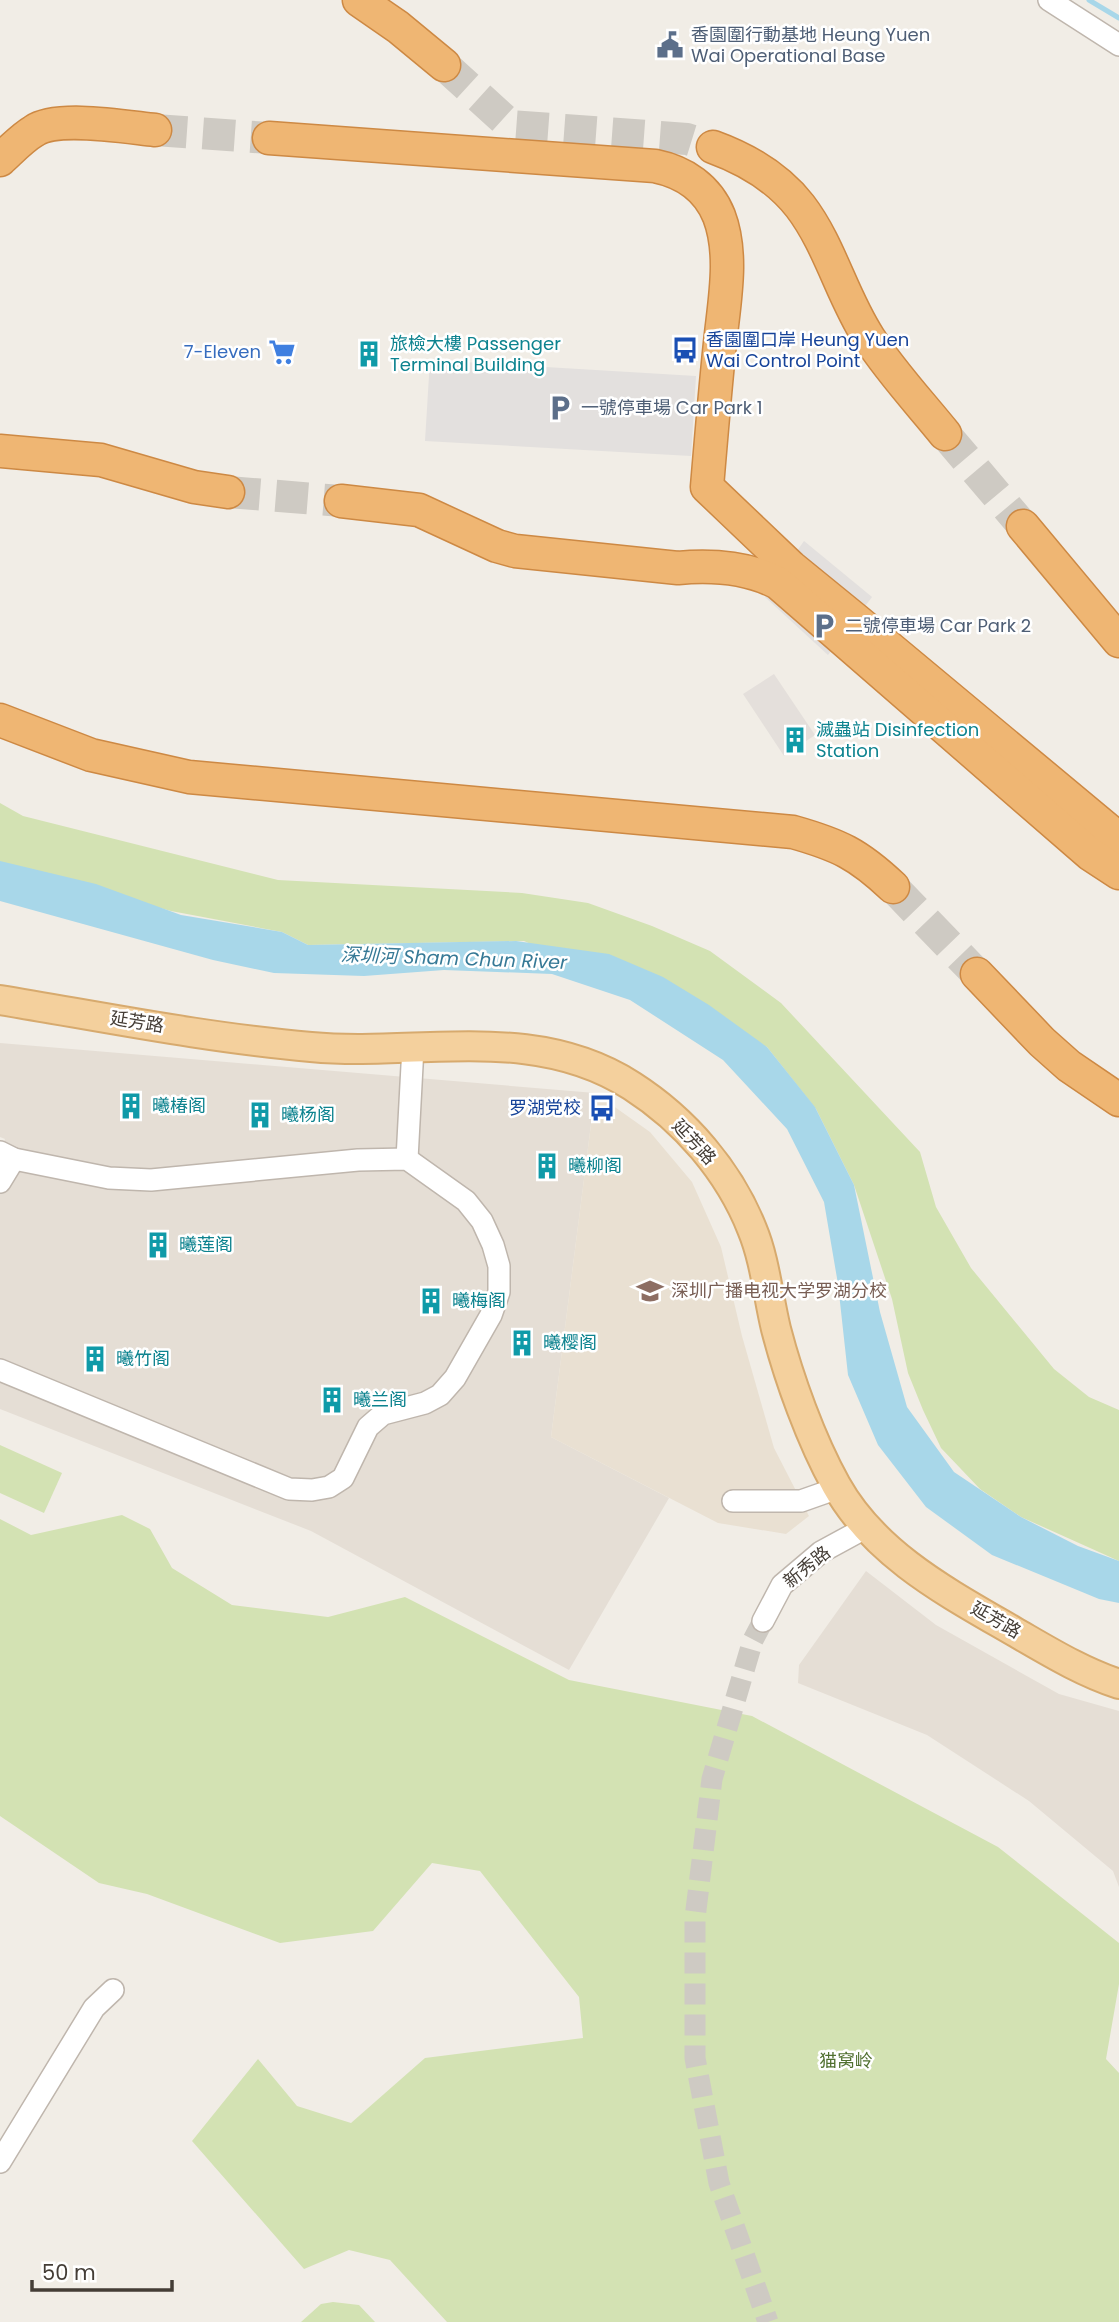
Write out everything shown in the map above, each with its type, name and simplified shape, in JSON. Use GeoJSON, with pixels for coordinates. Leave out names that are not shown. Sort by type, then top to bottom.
{"type":"FeatureCollection","features":[{"type":"Feature","properties":{"kind":"highway"},"geometry":{"type":"LineString","coordinates":[[359,0],[436,58]]}},
{"type":"Feature","properties":{"kind":"highway"},"geometry":{"type":"LineString","coordinates":[[0,160],[34,130],[51,124],[75,123],[155,130]]}},
{"type":"Feature","properties":{"kind":"highway"},"geometry":{"type":"LineString","coordinates":[[269,138],[655,166],[677,172],[695,183],[712,201],[719,215],[725,240],[726,268],[706,487],[807,581],[1119,839]]}},
{"type":"Feature","properties":{"kind":"highway"},"geometry":{"type":"LineString","coordinates":[[713,147],[755,167],[778,184],[800,206],[814,228],[868,337],[946,434]]}},
{"type":"Feature","properties":{"kind":"highway"},"geometry":{"type":"LineString","coordinates":[[0,450],[101,460],[194,486],[228,492]]}},
{"type":"Feature","properties":{"kind":"highway"},"geometry":{"type":"LineString","coordinates":[[341,501],[404,506],[419,510],[497,546],[515,551],[678,569],[702,566],[762,574],[778,583],[1090,854],[1119,873]]}},
{"type":"Feature","properties":{"kind":"highway"},"geometry":{"type":"LineString","coordinates":[[1023,526],[1119,641]]}},
{"type":"Feature","properties":{"kind":"highway"},"geometry":{"type":"LineString","coordinates":[[0,720],[92,755],[189,777],[793,832],[845,849],[893,887]]}},
{"type":"Feature","properties":{"kind":"highway"},"geometry":{"type":"LineString","coordinates":[[977,974],[1042,1042],[1069,1066],[1119,1100]]}},
{"type":"Feature","properties":{"kind":"main road","name":"延芳路"},"geometry":{"type":"LineString","coordinates":[[0,1000],[286,1045],[344,1049],[501,1046],[544,1052],[586,1064],[630,1085],[664,1110],[707,1152],[729,1183],[753,1231],[776,1331],[818,1447],[838,1488],[867,1527],[899,1558],[933,1584],[1044,1649],[1098,1677],[1119,1684]]}},
{"type":"Feature","properties":{"kind":"street"},"geometry":{"type":"LineString","coordinates":[[1049,0],[1119,45]]}},
{"type":"Feature","properties":{"kind":"street"},"geometry":{"type":"LineString","coordinates":[[407,1158],[413,1046]]}},
{"type":"Feature","properties":{"kind":"street"},"geometry":{"type":"LineString","coordinates":[[0,1182],[7,1156],[109,1178],[151,1180],[358,1160],[407,1158],[466,1201],[482,1222],[499,1266],[499,1292],[491,1315],[455,1378],[440,1395],[425,1404],[383,1414],[368,1427],[344,1478],[329,1487],[312,1490],[289,1489],[0,1370]]}},
{"type":"Feature","properties":{"kind":"street"},"geometry":{"type":"LineString","coordinates":[[733,1501],[801,1502],[838,1488]]}},
{"type":"Feature","properties":{"kind":"street","name":"新秀路"},"geometry":{"type":"LineString","coordinates":[[763,1621],[782,1585],[821,1552],[867,1527]]}},
{"type":"Feature","properties":{"kind":"street"},"geometry":{"type":"LineString","coordinates":[[0,2162],[94,2008],[113,1990]]}},
{"type":"Feature","properties":{"kind":"shaded area","name":"一號停車場 Car Park 1"},"geometry":{"type":"Polygon","coordinates":[[[430,360],[696,376],[691,456],[425,441],[430,360]]]}},
{"type":"Feature","properties":{"kind":"shaded area","name":"二號停車場 Car Park 2"},"geometry":{"type":"Polygon","coordinates":[[[804,541],[872,597],[828,655],[765,597],[804,541]]]}},
{"type":"Feature","properties":{"kind":"shaded area"},"geometry":{"type":"Polygon","coordinates":[[[774,674],[815,735],[784,756],[743,694],[774,674]]]}},
{"type":"Feature","properties":{"kind":"shaded area"},"geometry":{"type":"Polygon","coordinates":[[[0,1043],[595,1093],[551,1437],[669,1498],[569,1670],[311,1531],[0,1409],[0,1150],[5,1139],[0,1137],[0,1043]]]}},
{"type":"Feature","properties":{"kind":"shaded area","name":"深圳广播电视大学罗湖分校"},"geometry":{"type":"Polygon","coordinates":[[[595,1093],[650,1132],[692,1182],[721,1247],[742,1336],[774,1448],[809,1516],[786,1534],[718,1523],[551,1437],[595,1093]]]}},
{"type":"Feature","properties":{"kind":"shaded area"},"geometry":{"type":"Polygon","coordinates":[[[866,1571],[936,1625],[1059,1694],[1119,1711],[1119,1887],[1113,1871],[1029,1801],[927,1735],[798,1683],[799,1665],[866,1571]]]}},
{"type":"Feature","properties":{"kind":"green space"},"geometry":{"type":"Polygon","coordinates":[[[0,803],[23,816],[278,880],[522,893],[588,903],[710,951],[781,1003],[920,1152],[936,1207],[971,1268],[1054,1369],[1089,1397],[1119,1410],[1119,1561],[1021,1517],[980,1489],[941,1448],[908,1373],[892,1299],[854,1185],[816,1109],[767,1047],[524,941],[308,945],[282,932],[171,911],[0,864],[0,803]]]}},
{"type":"Feature","properties":{"kind":"green space"},"geometry":{"type":"Polygon","coordinates":[[[0,1445],[62,1473],[44,1513],[0,1493],[0,1445]]]}},
{"type":"Feature","properties":{"kind":"green space","name":"猫窝岭"},"geometry":{"type":"Polygon","coordinates":[[[122,1515],[150,1529],[172,1568],[232,1605],[328,1617],[405,1597],[569,1680],[752,1716],[998,1847],[1119,1943],[1119,1984],[1106,2059],[1119,2073],[1119,2322],[447,2322],[390,2260],[349,2250],[304,2269],[192,2141],[258,2059],[297,2106],[351,2123],[425,2058],[583,2038],[579,1997],[480,1871],[432,1863],[373,1931],[280,1943],[147,1894],[99,1883],[0,1816],[0,1519],[31,1535],[122,1515]]]}},
{"type":"Feature","properties":{"kind":"green space"},"geometry":{"type":"Polygon","coordinates":[[[333,2302],[359,2305],[375,2322],[301,2322],[321,2304],[333,2302]]]}},
{"type":"Feature","properties":{"kind":"water","name":"深圳河 Sham Chun River"},"geometry":{"type":"Polygon","coordinates":[[[0,861],[96,884],[181,915],[282,932],[308,945],[516,941],[609,954],[663,977],[709,1005],[767,1047],[815,1107],[854,1185],[880,1312],[907,1407],[954,1472],[1021,1517],[1078,1546],[1119,1561],[1119,1603],[1099,1599],[992,1555],[926,1507],[878,1445],[848,1375],[838,1284],[824,1202],[787,1129],[723,1060],[630,1000],[552,974],[444,970],[364,976],[274,973],[213,960],[0,901],[0,861]]]}},
{"type":"Feature","properties":{"kind":"waterway"},"geometry":{"type":"LineString","coordinates":[[1089,0],[1119,18]]}},
{"type":"Feature","properties":{"kind":"tunnel"},"geometry":{"type":"LineString","coordinates":[[444,65],[511,126],[687,139],[713,147]]}},
{"type":"Feature","properties":{"kind":"tunnel"},"geometry":{"type":"LineString","coordinates":[[155,130],[269,138]]}},
{"type":"Feature","properties":{"kind":"tunnel"},"geometry":{"type":"LineString","coordinates":[[945,434],[1023,526]]}},
{"type":"Feature","properties":{"kind":"tunnel"},"geometry":{"type":"LineString","coordinates":[[228,492],[341,501]]}},
{"type":"Feature","properties":{"kind":"tunnel"},"geometry":{"type":"LineString","coordinates":[[893,887],[977,974]]}},
{"type":"Feature","properties":{"kind":"tunnel"},"geometry":{"type":"LineString","coordinates":[[763,1621],[753,1640],[712,1779],[695,1918],[695,2058],[719,2183],[768,2322]]}},
{"type":"Feature","properties":{"kind":"place","name":"香園圍行動基地 Heung Yuen Wai Operational Base"},"geometry":{"type":"Point","coordinates":[670,45]}},
{"type":"Feature","properties":{"kind":"place","name":"香園圍口岸 Heung Yuen Wai Control Point"},"geometry":{"type":"Point","coordinates":[685,350]}},
{"type":"Feature","properties":{"kind":"place","name":"7-Eleven"},"geometry":{"type":"Point","coordinates":[282,352]}},
{"type":"Feature","properties":{"kind":"place","name":"旅檢大樓 Passenger Terminal Building"},"geometry":{"type":"Point","coordinates":[369,354]}},
{"type":"Feature","properties":{"kind":"place","name":"一號停車場 Car Park 1"},"geometry":{"type":"Point","coordinates":[560,408]}},
{"type":"Feature","properties":{"kind":"place","name":"二號停車場 Car Park 2"},"geometry":{"type":"Point","coordinates":[824,626]}},
{"type":"Feature","properties":{"kind":"place","name":"滅蟲站 Disinfection Station"},"geometry":{"type":"Point","coordinates":[795,740]}},
{"type":"Feature","properties":{"kind":"place","name":"曦椿阁"},"geometry":{"type":"Point","coordinates":[131,1106]}},
{"type":"Feature","properties":{"kind":"place","name":"罗湖党校"},"geometry":{"type":"Point","coordinates":[602,1108]}},
{"type":"Feature","properties":{"kind":"place","name":"曦杨阁"},"geometry":{"type":"Point","coordinates":[260,1115]}},
{"type":"Feature","properties":{"kind":"place","name":"曦柳阁"},"geometry":{"type":"Point","coordinates":[547,1166]}},
{"type":"Feature","properties":{"kind":"place","name":"曦莲阁"},"geometry":{"type":"Point","coordinates":[158,1245]}},
{"type":"Feature","properties":{"kind":"place","name":"深圳广播电视大学罗湖分校"},"geometry":{"type":"Point","coordinates":[650,1291]}},
{"type":"Feature","properties":{"kind":"place","name":"曦梅阁"},"geometry":{"type":"Point","coordinates":[431,1301]}},
{"type":"Feature","properties":{"kind":"place","name":"曦樱阁"},"geometry":{"type":"Point","coordinates":[522,1343]}},
{"type":"Feature","properties":{"kind":"place","name":"曦竹阁"},"geometry":{"type":"Point","coordinates":[95,1359]}},
{"type":"Feature","properties":{"kind":"place","name":"曦兰阁"},"geometry":{"type":"Point","coordinates":[332,1400]}}]}
